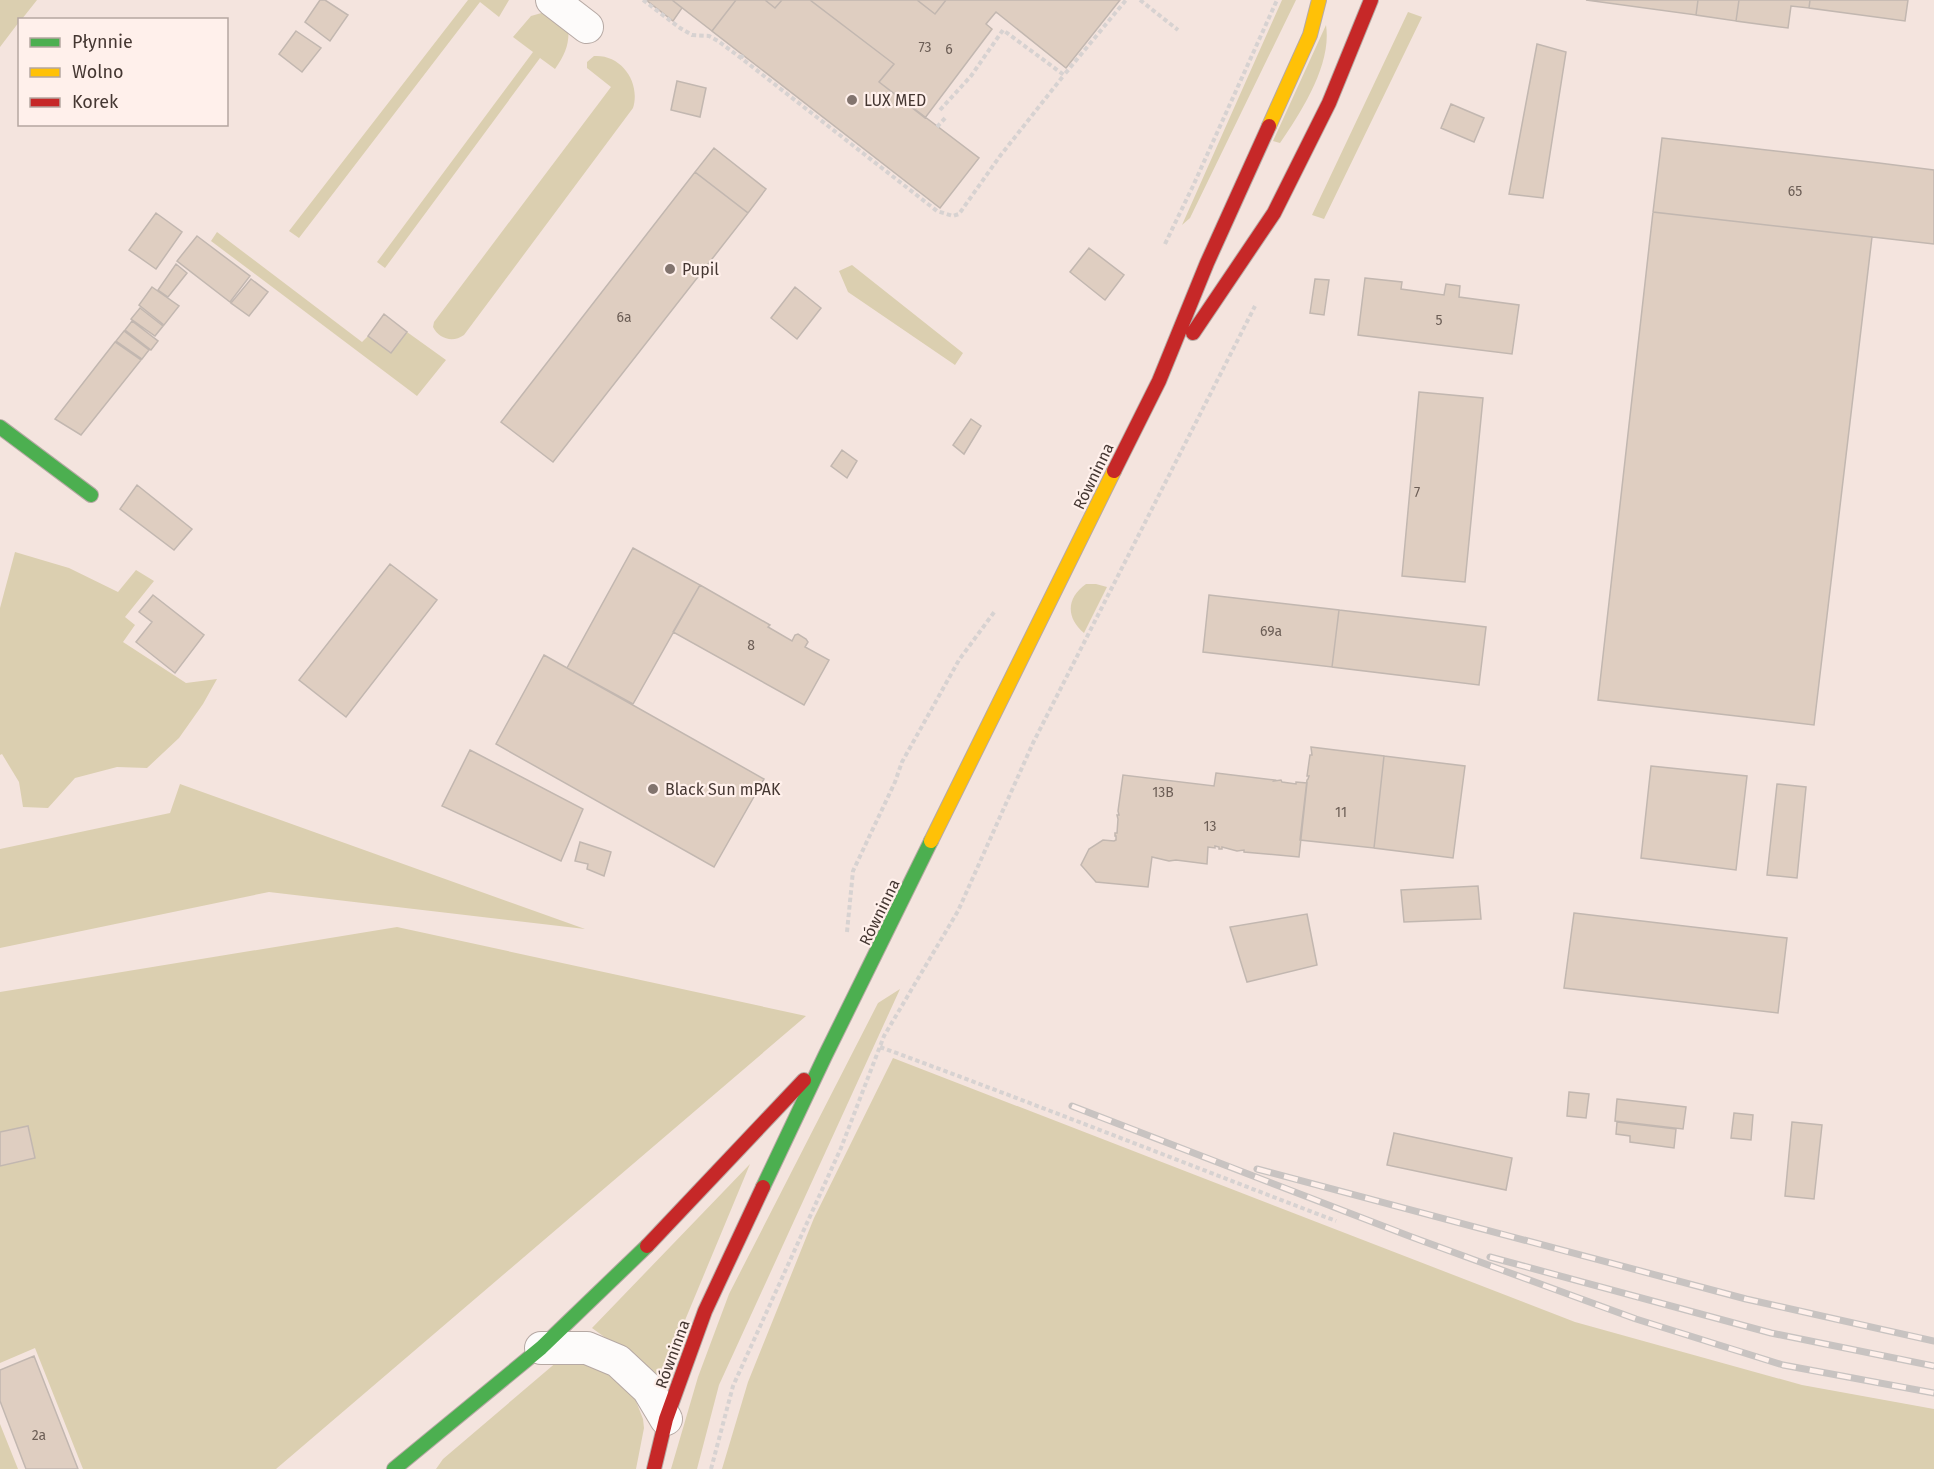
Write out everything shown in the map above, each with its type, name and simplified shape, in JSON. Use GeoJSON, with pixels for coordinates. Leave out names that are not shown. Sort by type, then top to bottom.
{"type":"FeatureCollection","features":[{"type":"Feature","properties":{"kind":"street"},"geometry":{"type":"LineString","coordinates":[[552,0],[587,27]]}},
{"type":"Feature","properties":{"kind":"street","name":"Równinna"},"geometry":{"type":"LineString","coordinates":[[654,1469],[666,1419],[705,1311],[825,1056],[1159,381],[1206,263],[1310,35],[1319,0]]}},
{"type":"Feature","properties":{"kind":"street","name":"Równinna"},"geometry":{"type":"LineString","coordinates":[[1159,381],[1274,213],[1329,103],[1371,0]]}},
{"type":"Feature","properties":{"kind":"street"},"geometry":{"type":"LineString","coordinates":[[0,427],[91,495]]}},
{"type":"Feature","properties":{"kind":"street"},"geometry":{"type":"LineString","coordinates":[[394,1469],[541,1348],[654,1241],[825,1056]]}},
{"type":"Feature","properties":{"kind":"street"},"geometry":{"type":"LineString","coordinates":[[541,1348],[586,1348],[618,1361],[648,1389],[666,1419]]}},
{"type":"Feature","properties":{"kind":"path"},"geometry":{"type":"LineString","coordinates":[[643,0],[680,28],[693,35],[709,36],[742,57],[937,211],[953,216],[959,214],[1000,156],[1126,0]]}},
{"type":"Feature","properties":{"kind":"path"},"geometry":{"type":"LineString","coordinates":[[1140,0],[1178,30]]}},
{"type":"Feature","properties":{"kind":"path"},"geometry":{"type":"LineString","coordinates":[[1165,244],[1277,0]]}},
{"type":"Feature","properties":{"kind":"path"},"geometry":{"type":"LineString","coordinates":[[940,110],[971,76],[1003,30],[1064,75]]}},
{"type":"Feature","properties":{"kind":"path"},"geometry":{"type":"LineString","coordinates":[[937,127],[947,116]]}},
{"type":"Feature","properties":{"kind":"path"},"geometry":{"type":"LineString","coordinates":[[711,1469],[733,1386],[841,1148],[884,1036],[958,911],[1033,743],[1256,305]]}},
{"type":"Feature","properties":{"kind":"path"},"geometry":{"type":"LineString","coordinates":[[846,934],[853,871],[895,783],[902,762],[959,660],[995,611]]}},
{"type":"Feature","properties":{"kind":"path"},"geometry":{"type":"LineString","coordinates":[[880,1047],[1027,1101],[1336,1221]]}},
{"type":"Feature","properties":{"kind":"shaded area"},"geometry":{"type":"Polygon","coordinates":[[[0,0],[37,0],[23,18],[18,18],[18,23],[0,47],[0,0]]]}},
{"type":"Feature","properties":{"kind":"shaded area"},"geometry":{"type":"Polygon","coordinates":[[[468,0],[509,0],[499,17],[480,2],[299,238],[289,231],[468,0]]]}},
{"type":"Feature","properties":{"kind":"shaded area"},"geometry":{"type":"Polygon","coordinates":[[[1282,0],[1296,0],[1190,218],[1182,225],[1282,0]]]}},
{"type":"Feature","properties":{"kind":"shaded area"},"geometry":{"type":"Polygon","coordinates":[[[545,12],[568,24],[568,42],[559,63],[555,69],[540,58],[385,268],[377,262],[533,52],[513,37],[531,16],[545,12]]]}},
{"type":"Feature","properties":{"kind":"shaded area"},"geometry":{"type":"Polygon","coordinates":[[[1408,12],[1422,17],[1324,219],[1312,215],[1408,12]]]}},
{"type":"Feature","properties":{"kind":"shaded area"},"geometry":{"type":"Polygon","coordinates":[[[1326,25],[1327,40],[1314,87],[1280,143],[1273,141],[1326,25]]]}},
{"type":"Feature","properties":{"kind":"shaded area"},"geometry":{"type":"Polygon","coordinates":[[[594,56],[613,60],[627,72],[634,89],[633,108],[464,335],[455,339],[443,337],[433,327],[434,322],[611,87],[587,68],[587,62],[594,56]]]}},
{"type":"Feature","properties":{"kind":"shaded area"},"geometry":{"type":"Polygon","coordinates":[[[217,232],[362,342],[368,336],[391,353],[407,332],[446,360],[417,396],[211,241],[217,232]]]}},
{"type":"Feature","properties":{"kind":"shaded area"},"geometry":{"type":"Polygon","coordinates":[[[852,265],[963,353],[955,365],[848,292],[839,271],[852,265]]]}},
{"type":"Feature","properties":{"kind":"shaded area"},"geometry":{"type":"Polygon","coordinates":[[[15,552],[69,568],[118,592],[136,570],[154,581],[125,617],[135,625],[123,642],[186,683],[217,679],[179,738],[147,768],[117,767],[75,778],[48,808],[23,807],[19,782],[2,754],[0,755],[0,608],[15,552]]]}},
{"type":"Feature","properties":{"kind":"shaded area"},"geometry":{"type":"Polygon","coordinates":[[[1086,584],[1107,587],[1084,633],[1074,621],[1071,608],[1075,595],[1086,584]]]}},
{"type":"Feature","properties":{"kind":"shaded area"},"geometry":{"type":"Polygon","coordinates":[[[180,784],[585,929],[269,892],[0,948],[0,849],[170,813],[180,784]]]}},
{"type":"Feature","properties":{"kind":"shaded area"},"geometry":{"type":"Polygon","coordinates":[[[397,927],[806,1016],[276,1469],[83,1469],[35,1348],[0,1363],[0,992],[397,927]]]}},
{"type":"Feature","properties":{"kind":"shaded area"},"geometry":{"type":"Polygon","coordinates":[[[900,989],[719,1385],[697,1469],[671,1469],[698,1377],[729,1294],[878,1003],[900,989]]]}},
{"type":"Feature","properties":{"kind":"shaded area"},"geometry":{"type":"Polygon","coordinates":[[[893,1058],[1575,1322],[1802,1385],[1934,1409],[1934,1469],[722,1469],[748,1382],[814,1218],[893,1058]]]}},
{"type":"Feature","properties":{"kind":"shaded area"},"geometry":{"type":"Polygon","coordinates":[[[750,1164],[661,1378],[592,1328],[750,1164]]]}},
{"type":"Feature","properties":{"kind":"shaded area"},"geometry":{"type":"Polygon","coordinates":[[[568,1359],[606,1370],[634,1396],[644,1428],[636,1469],[436,1469],[443,1459],[558,1361],[568,1359]]]}},
{"type":"Feature","properties":{"kind":"shaded area"},"geometry":{"type":"Polygon","coordinates":[[[0,1424],[18,1469],[0,1469],[0,1424]]]}},
{"type":"Feature","properties":{"kind":"building"},"geometry":{"type":"Polygon","coordinates":[[[320,0],[325,0],[348,15],[330,41],[305,22],[320,0]]]}},
{"type":"Feature","properties":{"kind":"building"},"geometry":{"type":"Polygon","coordinates":[[[646,0],[672,0],[682,8],[673,21],[646,0]]]}},
{"type":"Feature","properties":{"kind":"building"},"geometry":{"type":"Polygon","coordinates":[[[672,0],[736,0],[712,31],[672,0]]]}},
{"type":"Feature","properties":{"kind":"building","name":"LUX MED"},"geometry":{"type":"Polygon","coordinates":[[[736,0],[765,0],[775,8],[782,0],[810,0],[894,64],[879,82],[979,158],[940,208],[712,31],[736,0]]]}},
{"type":"Feature","properties":{"kind":"building"},"geometry":{"type":"Polygon","coordinates":[[[765,0],[782,0],[775,8],[765,0]]]}},
{"type":"Feature","properties":{"kind":"building","name":"LUX MED"},"geometry":{"type":"Polygon","coordinates":[[[810,0],[917,0],[935,14],[946,0],[1120,0],[1066,68],[996,12],[986,24],[992,29],[925,118],[879,82],[894,64],[810,0]]]}},
{"type":"Feature","properties":{"kind":"building"},"geometry":{"type":"Polygon","coordinates":[[[917,0],[946,0],[935,14],[917,0]]]}},
{"type":"Feature","properties":{"kind":"building"},"geometry":{"type":"Polygon","coordinates":[[[1586,0],[1698,0],[1696,15],[1586,0]]]}},
{"type":"Feature","properties":{"kind":"building"},"geometry":{"type":"Polygon","coordinates":[[[1698,0],[1739,0],[1736,21],[1696,15],[1698,0]]]}},
{"type":"Feature","properties":{"kind":"building"},"geometry":{"type":"Polygon","coordinates":[[[1739,0],[1810,0],[1809,8],[1791,6],[1788,28],[1736,21],[1739,0]]]}},
{"type":"Feature","properties":{"kind":"building"},"geometry":{"type":"Polygon","coordinates":[[[1810,0],[1908,0],[1905,21],[1809,8],[1810,0]]]}},
{"type":"Feature","properties":{"kind":"building"},"geometry":{"type":"Polygon","coordinates":[[[296,31],[321,48],[302,72],[279,54],[296,31]]]}},
{"type":"Feature","properties":{"kind":"building"},"geometry":{"type":"Polygon","coordinates":[[[1537,44],[1566,52],[1543,198],[1509,194],[1537,44]]]}},
{"type":"Feature","properties":{"kind":"building"},"geometry":{"type":"Polygon","coordinates":[[[677,81],[706,88],[700,117],[671,110],[677,81]]]}},
{"type":"Feature","properties":{"kind":"building"},"geometry":{"type":"Polygon","coordinates":[[[1451,104],[1484,118],[1474,142],[1441,128],[1451,104]]]}},
{"type":"Feature","properties":{"kind":"building"},"geometry":{"type":"Polygon","coordinates":[[[1662,138],[1934,170],[1934,244],[1653,212],[1662,138]]]}},
{"type":"Feature","properties":{"kind":"building"},"geometry":{"type":"Polygon","coordinates":[[[714,148],[766,189],[748,213],[695,172],[714,148]]]}},
{"type":"Feature","properties":{"kind":"building"},"geometry":{"type":"Polygon","coordinates":[[[695,172],[748,213],[553,462],[501,422],[695,172]]]}},
{"type":"Feature","properties":{"kind":"building"},"geometry":{"type":"Polygon","coordinates":[[[1653,212],[1872,237],[1814,725],[1598,700],[1653,212]]]}},
{"type":"Feature","properties":{"kind":"building"},"geometry":{"type":"Polygon","coordinates":[[[156,213],[182,232],[156,269],[129,250],[156,213]]]}},
{"type":"Feature","properties":{"kind":"building"},"geometry":{"type":"Polygon","coordinates":[[[197,236],[250,276],[230,302],[177,261],[197,236]]]}},
{"type":"Feature","properties":{"kind":"building"},"geometry":{"type":"Polygon","coordinates":[[[1089,248],[1124,275],[1105,300],[1070,272],[1089,248]]]}},
{"type":"Feature","properties":{"kind":"building"},"geometry":{"type":"Polygon","coordinates":[[[176,264],[187,273],[168,297],[158,290],[176,264]]]}},
{"type":"Feature","properties":{"kind":"building"},"geometry":{"type":"Polygon","coordinates":[[[1365,278],[1402,282],[1401,289],[1444,295],[1446,284],[1460,286],[1459,297],[1519,305],[1512,354],[1358,335],[1365,278]]]}},
{"type":"Feature","properties":{"kind":"building"},"geometry":{"type":"Polygon","coordinates":[[[251,279],[268,292],[249,316],[231,303],[251,279]]]}},
{"type":"Feature","properties":{"kind":"building"},"geometry":{"type":"Polygon","coordinates":[[[1315,279],[1329,280],[1324,315],[1310,313],[1315,279]]]}},
{"type":"Feature","properties":{"kind":"building"},"geometry":{"type":"Polygon","coordinates":[[[152,287],[179,306],[164,325],[139,305],[152,287]]]}},
{"type":"Feature","properties":{"kind":"building"},"geometry":{"type":"Polygon","coordinates":[[[795,287],[821,308],[797,339],[771,318],[795,287]]]}},
{"type":"Feature","properties":{"kind":"building"},"geometry":{"type":"Polygon","coordinates":[[[140,308],[163,326],[155,336],[131,319],[140,308]]]}},
{"type":"Feature","properties":{"kind":"building"},"geometry":{"type":"Polygon","coordinates":[[[384,314],[407,332],[391,353],[368,336],[384,314]]]}},
{"type":"Feature","properties":{"kind":"building"},"geometry":{"type":"Polygon","coordinates":[[[132,321],[158,341],[151,350],[125,330],[132,321]]]}},
{"type":"Feature","properties":{"kind":"building"},"geometry":{"type":"Polygon","coordinates":[[[124,331],[149,350],[142,359],[116,341],[124,331]]]}},
{"type":"Feature","properties":{"kind":"building"},"geometry":{"type":"Polygon","coordinates":[[[115,342],[141,360],[81,435],[55,419],[115,342]]]}},
{"type":"Feature","properties":{"kind":"building"},"geometry":{"type":"Polygon","coordinates":[[[1419,392],[1483,398],[1465,582],[1402,576],[1419,392]]]}},
{"type":"Feature","properties":{"kind":"building"},"geometry":{"type":"Polygon","coordinates":[[[971,419],[981,426],[964,454],[953,445],[971,419]]]}},
{"type":"Feature","properties":{"kind":"building"},"geometry":{"type":"Polygon","coordinates":[[[842,450],[857,461],[847,478],[831,466],[842,450]]]}},
{"type":"Feature","properties":{"kind":"building"},"geometry":{"type":"Polygon","coordinates":[[[137,485],[192,529],[174,550],[120,509],[137,485]]]}},
{"type":"Feature","properties":{"kind":"building"},"geometry":{"type":"Polygon","coordinates":[[[633,548],[700,585],[633,704],[567,668],[633,548]]]}},
{"type":"Feature","properties":{"kind":"building"},"geometry":{"type":"Polygon","coordinates":[[[390,564],[437,600],[346,717],[299,680],[390,564]]]}},
{"type":"Feature","properties":{"kind":"building"},"geometry":{"type":"Polygon","coordinates":[[[700,585],[770,625],[768,627],[792,641],[798,634],[808,642],[805,647],[829,660],[804,705],[673,632],[700,585]]]}},
{"type":"Feature","properties":{"kind":"building"},"geometry":{"type":"Polygon","coordinates":[[[153,595],[204,635],[175,673],[136,642],[152,622],[139,612],[153,595]]]}},
{"type":"Feature","properties":{"kind":"building"},"geometry":{"type":"Polygon","coordinates":[[[1209,595],[1339,610],[1332,667],[1203,652],[1209,595]]]}},
{"type":"Feature","properties":{"kind":"building"},"geometry":{"type":"Polygon","coordinates":[[[1339,610],[1486,627],[1479,685],[1332,667],[1339,610]]]}},
{"type":"Feature","properties":{"kind":"building"},"geometry":{"type":"Polygon","coordinates":[[[544,655],[764,779],[714,867],[496,744],[544,655]]]}},
{"type":"Feature","properties":{"kind":"building"},"geometry":{"type":"Polygon","coordinates":[[[1311,747],[1384,756],[1374,848],[1300,840],[1309,776],[1307,776],[1310,755],[1312,755],[1311,747]]]}},
{"type":"Feature","properties":{"kind":"building"},"geometry":{"type":"Polygon","coordinates":[[[470,750],[583,809],[561,861],[442,806],[470,750]]]}},
{"type":"Feature","properties":{"kind":"building"},"geometry":{"type":"Polygon","coordinates":[[[1384,756],[1465,766],[1453,858],[1374,848],[1384,756]]]}},
{"type":"Feature","properties":{"kind":"building"},"geometry":{"type":"Polygon","coordinates":[[[1651,766],[1747,776],[1736,870],[1641,858],[1651,766]]]}},
{"type":"Feature","properties":{"kind":"building"},"geometry":{"type":"Polygon","coordinates":[[[1216,773],[1281,780],[1296,784],[1296,782],[1307,783],[1299,857],[1244,852],[1244,850],[1237,851],[1222,847],[1219,849],[1215,846],[1215,848],[1208,847],[1207,864],[1169,861],[1152,857],[1148,887],[1096,882],[1081,865],[1089,849],[1103,840],[1116,840],[1123,775],[1214,786],[1216,773]]]}},
{"type":"Feature","properties":{"kind":"building"},"geometry":{"type":"Polygon","coordinates":[[[1777,784],[1806,787],[1797,878],[1767,875],[1777,784]]]}},
{"type":"Feature","properties":{"kind":"building"},"geometry":{"type":"Polygon","coordinates":[[[580,842],[611,852],[604,876],[587,869],[588,864],[575,861],[580,842]]]}},
{"type":"Feature","properties":{"kind":"building"},"geometry":{"type":"Polygon","coordinates":[[[1478,886],[1481,919],[1404,922],[1401,890],[1478,886]]]}},
{"type":"Feature","properties":{"kind":"building"},"geometry":{"type":"Polygon","coordinates":[[[1574,913],[1787,938],[1778,1013],[1564,988],[1574,913]]]}},
{"type":"Feature","properties":{"kind":"building"},"geometry":{"type":"Polygon","coordinates":[[[1307,914],[1317,965],[1247,982],[1230,927],[1307,914]]]}},
{"type":"Feature","properties":{"kind":"building"},"geometry":{"type":"Polygon","coordinates":[[[1569,1092],[1589,1094],[1586,1118],[1567,1116],[1569,1092]]]}},
{"type":"Feature","properties":{"kind":"building"},"geometry":{"type":"Polygon","coordinates":[[[1617,1099],[1686,1107],[1683,1129],[1615,1121],[1617,1099]]]}},
{"type":"Feature","properties":{"kind":"building"},"geometry":{"type":"Polygon","coordinates":[[[1734,1113],[1753,1115],[1751,1140],[1731,1138],[1734,1113]]]}},
{"type":"Feature","properties":{"kind":"building"},"geometry":{"type":"Polygon","coordinates":[[[1617,1122],[1676,1129],[1674,1148],[1630,1142],[1630,1136],[1616,1134],[1617,1122]]]}},
{"type":"Feature","properties":{"kind":"building"},"geometry":{"type":"Polygon","coordinates":[[[1792,1122],[1822,1125],[1814,1199],[1785,1196],[1792,1122]]]}},
{"type":"Feature","properties":{"kind":"building"},"geometry":{"type":"Polygon","coordinates":[[[28,1126],[35,1158],[0,1166],[0,1132],[28,1126]]]}},
{"type":"Feature","properties":{"kind":"building"},"geometry":{"type":"Polygon","coordinates":[[[1394,1133],[1512,1158],[1506,1190],[1387,1165],[1394,1133]]]}},
{"type":"Feature","properties":{"kind":"building"},"geometry":{"type":"Polygon","coordinates":[[[34,1356],[78,1469],[26,1469],[0,1401],[0,1370],[34,1356]]]}},
{"type":"Feature","properties":{"kind":"railway"},"geometry":{"type":"LineString","coordinates":[[1072,1106],[1409,1236],[1636,1319],[1783,1365],[1934,1393]]}},
{"type":"Feature","properties":{"kind":"railway"},"geometry":{"type":"LineString","coordinates":[[1257,1169],[1746,1299],[1934,1341]]}},
{"type":"Feature","properties":{"kind":"railway"},"geometry":{"type":"LineString","coordinates":[[1490,1257],[1771,1333],[1934,1366]]}},
{"type":"Feature","properties":{"kind":"traffic: fast"},"geometry":{"type":"LineString","coordinates":[[0,427],[91,495]]}},
{"type":"Feature","properties":{"kind":"traffic: fast"},"geometry":{"type":"LineString","coordinates":[[763,1187],[931,841]]}},
{"type":"Feature","properties":{"kind":"traffic: fast"},"geometry":{"type":"LineString","coordinates":[[394,1469],[541,1348],[647,1246]]}},
{"type":"Feature","properties":{"kind":"traffic: slow"},"geometry":{"type":"LineString","coordinates":[[1269,126],[1310,35],[1319,0]]}},
{"type":"Feature","properties":{"kind":"traffic: slow"},"geometry":{"type":"LineString","coordinates":[[931,841],[1114,471]]}},
{"type":"Feature","properties":{"kind":"traffic: jam"},"geometry":{"type":"LineString","coordinates":[[1193,333],[1274,213],[1329,103],[1371,0]]}},
{"type":"Feature","properties":{"kind":"traffic: jam"},"geometry":{"type":"LineString","coordinates":[[1114,471],[1159,381],[1207,263],[1269,126]]}},
{"type":"Feature","properties":{"kind":"traffic: jam"},"geometry":{"type":"LineString","coordinates":[[647,1246],[804,1080]]}},
{"type":"Feature","properties":{"kind":"traffic: jam"},"geometry":{"type":"LineString","coordinates":[[654,1469],[666,1419],[705,1311],[763,1187]]}},
{"type":"Feature","properties":{"kind":"place","name":"LUX MED"},"geometry":{"type":"Point","coordinates":[852,100]}},
{"type":"Feature","properties":{"kind":"place","name":"Pupil"},"geometry":{"type":"Point","coordinates":[670,269]}},
{"type":"Feature","properties":{"kind":"place","name":"Black Sun mPAK"},"geometry":{"type":"Point","coordinates":[653,789]}}]}
